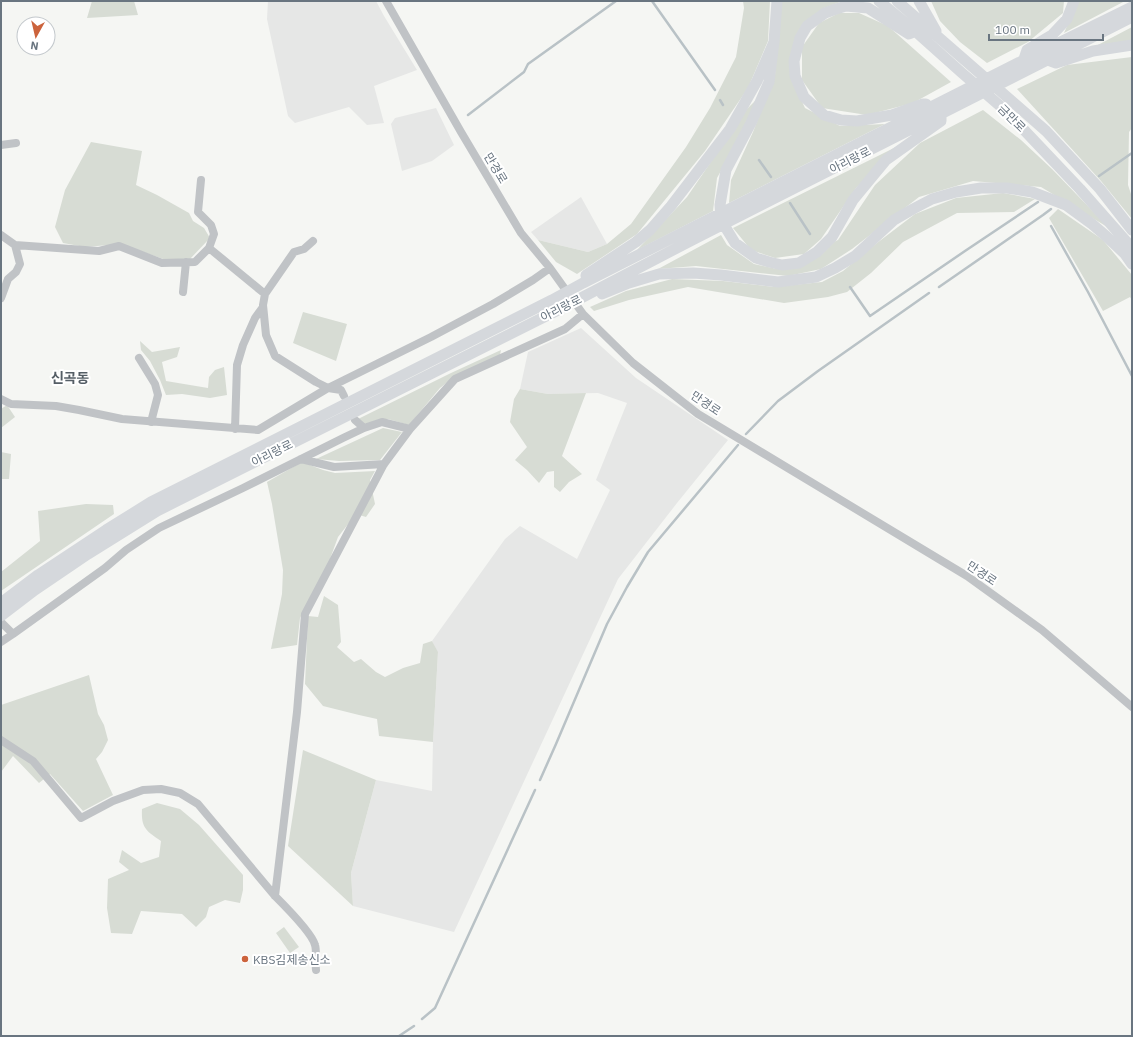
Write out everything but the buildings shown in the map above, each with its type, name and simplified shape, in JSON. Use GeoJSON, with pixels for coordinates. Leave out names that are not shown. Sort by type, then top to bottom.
{"type":"FeatureCollection","features":[{"type":"Feature","properties":{"kind":"highway"},"geometry":{"type":"LineString","coordinates":[[776,1],[774,42],[769,82],[751,123],[726,170],[720,205],[721,220],[735,243],[756,258],[768,262],[782,265],[799,263],[817,252],[832,237],[853,200],[886,160],[941,121],[937,110],[923,104],[892,115],[857,121],[841,120],[824,115],[804,97],[795,76],[794,61],[800,38],[807,26],[826,13],[846,6],[868,8],[909,34],[916,31]]}},
{"type":"Feature","properties":{"kind":"highway","name":"금만로"},"geometry":{"type":"LineString","coordinates":[[879,1],[916,31],[1006,111],[1080,189],[1132,248]]}},
{"type":"Feature","properties":{"kind":"highway","name":"금만로"},"geometry":{"type":"LineString","coordinates":[[897,1],[1046,130],[1100,189],[1132,230]]}},
{"type":"Feature","properties":{"kind":"highway"},"geometry":{"type":"LineString","coordinates":[[919,1],[940,38]]}},
{"type":"Feature","properties":{"kind":"highway"},"geometry":{"type":"LineString","coordinates":[[1024,60],[1028,50],[1052,35],[1067,19],[1074,1]]}},
{"type":"Feature","properties":{"kind":"highway","name":"아리랑로"},"geometry":{"type":"LineString","coordinates":[[2,619],[35,590],[88,554],[157,511],[593,292],[937,110],[1024,60],[1132,7]]}},
{"type":"Feature","properties":{"kind":"highway","name":"아리랑로"},"geometry":{"type":"LineString","coordinates":[[1,603],[38,575],[151,502],[586,282],[937,110],[1048,59],[1132,17]]}},
{"type":"Feature","properties":{"kind":"highway"},"geometry":{"type":"LineString","coordinates":[[586,282],[586,275],[636,242],[650,230],[671,206],[730,130],[757,81],[774,42]]}},
{"type":"Feature","properties":{"kind":"highway"},"geometry":{"type":"LineString","coordinates":[[1048,59],[1056,63],[1093,51],[1132,45]]}},
{"type":"Feature","properties":{"kind":"highway"},"geometry":{"type":"LineString","coordinates":[[593,292],[600,295],[629,283],[659,274],[693,273],[778,282],[816,277],[855,256],[894,220],[913,208],[932,199],[956,192],[981,188],[1007,188],[1032,192],[1066,205],[1106,236],[1125,254],[1132,264]]}},
{"type":"Feature","properties":{"kind":"street","name":"만경로"},"geometry":{"type":"LineString","coordinates":[[386,1],[521,233],[550,268],[583,314],[633,363],[698,414],[967,576],[1042,630],[1132,707]]}},
{"type":"Feature","properties":{"kind":"street"},"geometry":{"type":"LineString","coordinates":[[1,145],[16,143]]}},
{"type":"Feature","properties":{"kind":"street"},"geometry":{"type":"LineString","coordinates":[[1,236],[15,245],[99,251],[119,246],[162,264],[195,262],[208,248],[214,234],[211,225],[198,212],[202,180]]}},
{"type":"Feature","properties":{"kind":"street"},"geometry":{"type":"LineString","coordinates":[[313,241],[304,249],[294,252],[265,294],[263,307],[266,335],[275,356],[316,382],[328,388],[341,390],[344,396]]}},
{"type":"Feature","properties":{"kind":"street"},"geometry":{"type":"LineString","coordinates":[[1,298],[8,278],[16,272],[20,264],[15,245]]}},
{"type":"Feature","properties":{"kind":"street"},"geometry":{"type":"LineString","coordinates":[[208,248],[265,294]]}},
{"type":"Feature","properties":{"kind":"street"},"geometry":{"type":"LineString","coordinates":[[183,292],[186,262]]}},
{"type":"Feature","properties":{"kind":"street"},"geometry":{"type":"LineString","coordinates":[[1,399],[11,404],[56,406],[122,419],[258,430],[328,388],[493,304],[550,268]]}},
{"type":"Feature","properties":{"kind":"street"},"geometry":{"type":"LineString","coordinates":[[235,429],[237,365],[243,345],[255,318],[263,307]]}},
{"type":"Feature","properties":{"kind":"street"},"geometry":{"type":"LineString","coordinates":[[275,896],[297,712],[304,614],[384,464],[410,429],[455,379],[565,329],[583,314]]}},
{"type":"Feature","properties":{"kind":"street"},"geometry":{"type":"LineString","coordinates":[[140,358],[155,384],[158,395],[151,422]]}},
{"type":"Feature","properties":{"kind":"street"},"geometry":{"type":"LineString","coordinates":[[355,420],[364,428]]}},
{"type":"Feature","properties":{"kind":"street"},"geometry":{"type":"LineString","coordinates":[[1,642],[105,568],[126,550],[159,528],[364,428],[382,422],[410,429]]}},
{"type":"Feature","properties":{"kind":"street"},"geometry":{"type":"LineString","coordinates":[[301,459],[334,467],[384,464]]}},
{"type":"Feature","properties":{"kind":"street"},"geometry":{"type":"LineString","coordinates":[[2,619],[13,634]]}},
{"type":"Feature","properties":{"kind":"street"},"geometry":{"type":"LineString","coordinates":[[1,740],[33,761],[81,818],[113,801],[143,790],[161,789],[180,793],[198,804],[275,896],[310,935],[315,945],[316,970]]}},
{"type":"Feature","properties":{"kind":"shaded area"},"geometry":{"type":"Polygon","coordinates":[[[92,1],[134,1],[138,15],[87,18],[92,1]]]}},
{"type":"Feature","properties":{"kind":"shaded area"},"geometry":{"type":"Polygon","coordinates":[[[268,1],[376,1],[417,70],[374,86],[384,123],[367,125],[349,107],[295,123],[288,116],[267,19],[268,1]]]}},
{"type":"Feature","properties":{"kind":"shaded area"},"geometry":{"type":"Polygon","coordinates":[[[743,1],[770,1],[768,41],[748,88],[705,151],[637,234],[577,274],[556,262],[538,240],[588,252],[607,244],[631,224],[686,147],[710,108],[736,57],[744,8],[743,1]]]}},
{"type":"Feature","properties":{"kind":"shaded area"},"geometry":{"type":"Polygon","coordinates":[[[780,1],[843,1],[824,8],[803,24],[792,80],[805,108],[840,126],[885,124],[729,203],[731,180],[753,132],[775,75],[780,1]]]}},
{"type":"Feature","properties":{"kind":"shaded area"},"geometry":{"type":"Polygon","coordinates":[[[931,1],[1064,1],[1063,13],[1028,42],[987,63],[960,42],[940,21],[931,1]]]}},
{"type":"Feature","properties":{"kind":"shaded area"},"geometry":{"type":"Polygon","coordinates":[[[1078,1],[1125,1],[1064,33],[1078,1]]]}},
{"type":"Feature","properties":{"kind":"shaded area"},"geometry":{"type":"Polygon","coordinates":[[[839,13],[859,13],[888,26],[951,82],[913,103],[867,115],[822,108],[802,80],[802,47],[819,23],[839,13]]]}},
{"type":"Feature","properties":{"kind":"shaded area"},"geometry":{"type":"Polygon","coordinates":[[[1132,27],[1132,43],[1094,47],[1132,27]]]}},
{"type":"Feature","properties":{"kind":"shaded area"},"geometry":{"type":"Polygon","coordinates":[[[1132,57],[1132,128],[1129,132],[1128,185],[1132,197],[1132,219],[1101,181],[1017,89],[1067,65],[1132,57]]]}},
{"type":"Feature","properties":{"kind":"shaded area"},"geometry":{"type":"Polygon","coordinates":[[[765,91],[717,178],[713,211],[637,250],[687,197],[747,109],[765,91]]]}},
{"type":"Feature","properties":{"kind":"shaded area"},"geometry":{"type":"Polygon","coordinates":[[[436,108],[454,145],[432,161],[402,171],[391,124],[395,118],[436,108]]]}},
{"type":"Feature","properties":{"kind":"shaded area"},"geometry":{"type":"Polygon","coordinates":[[[983,110],[1021,140],[1052,169],[1109,228],[1041,187],[973,181],[919,197],[852,249],[821,269],[788,276],[696,266],[658,269],[721,235],[727,245],[754,264],[777,269],[838,240],[875,185],[920,143],[983,110]]]}},
{"type":"Feature","properties":{"kind":"shaded area"},"geometry":{"type":"Polygon","coordinates":[[[91,142],[142,151],[136,185],[189,213],[193,221],[204,228],[210,238],[190,259],[166,260],[121,244],[85,247],[63,243],[55,227],[65,190],[91,142]]]}},
{"type":"Feature","properties":{"kind":"shaded area"},"geometry":{"type":"Polygon","coordinates":[[[898,146],[856,188],[821,239],[804,254],[775,258],[751,250],[733,228],[898,146]]]}},
{"type":"Feature","properties":{"kind":"shaded area"},"geometry":{"type":"Polygon","coordinates":[[[1003,193],[1035,199],[1014,212],[957,213],[903,242],[871,273],[847,292],[828,297],[784,303],[688,287],[629,300],[594,311],[590,307],[626,291],[672,279],[723,281],[774,287],[822,282],[843,271],[915,214],[956,198],[1003,193]]]}},
{"type":"Feature","properties":{"kind":"shaded area"},"geometry":{"type":"Polygon","coordinates":[[[581,197],[607,244],[588,252],[538,240],[531,232],[581,197]]]}},
{"type":"Feature","properties":{"kind":"shaded area"},"geometry":{"type":"Polygon","coordinates":[[[1058,209],[1103,240],[1132,275],[1132,300],[1130,297],[1103,311],[1049,218],[1058,209]]]}},
{"type":"Feature","properties":{"kind":"shaded area"},"geometry":{"type":"Polygon","coordinates":[[[303,312],[347,324],[336,361],[293,343],[303,312]]]}},
{"type":"Feature","properties":{"kind":"shaded area"},"geometry":{"type":"Polygon","coordinates":[[[581,328],[636,378],[728,440],[618,579],[454,932],[353,906],[351,873],[376,780],[432,791],[438,653],[432,641],[505,539],[520,526],[577,559],[610,490],[596,480],[627,403],[598,393],[548,394],[520,389],[528,352],[581,328]]]}},
{"type":"Feature","properties":{"kind":"shaded area"},"geometry":{"type":"Polygon","coordinates":[[[140,341],[152,352],[180,347],[177,357],[162,362],[166,381],[208,388],[209,377],[215,370],[224,367],[227,395],[210,398],[182,394],[166,395],[150,361],[141,350],[140,341]]]}},
{"type":"Feature","properties":{"kind":"shaded area"},"geometry":{"type":"Polygon","coordinates":[[[501,350],[500,355],[450,380],[440,388],[409,425],[388,419],[364,424],[358,419],[451,373],[501,350]]]}},
{"type":"Feature","properties":{"kind":"shaded area"},"geometry":{"type":"Polygon","coordinates":[[[520,389],[548,394],[586,393],[562,456],[582,474],[569,482],[560,492],[554,487],[554,471],[547,472],[539,483],[515,460],[527,447],[510,422],[514,399],[520,389]]]}},
{"type":"Feature","properties":{"kind":"shaded area"},"geometry":{"type":"Polygon","coordinates":[[[7,405],[15,417],[1,428],[1,409],[7,405]]]}},
{"type":"Feature","properties":{"kind":"shaded area"},"geometry":{"type":"Polygon","coordinates":[[[383,428],[402,432],[380,460],[339,461],[316,459],[383,428]]]}},
{"type":"Feature","properties":{"kind":"shaded area"},"geometry":{"type":"Polygon","coordinates":[[[1,452],[11,454],[9,479],[1,479],[1,452]]]}},
{"type":"Feature","properties":{"kind":"shaded area"},"geometry":{"type":"Polygon","coordinates":[[[302,462],[335,473],[375,471],[370,480],[375,504],[366,517],[356,514],[338,537],[323,578],[311,596],[300,618],[297,645],[271,649],[282,594],[283,570],[267,482],[302,462]]]}},
{"type":"Feature","properties":{"kind":"shaded area"},"geometry":{"type":"Polygon","coordinates":[[[86,504],[113,505],[114,514],[1,591],[1,572],[40,541],[38,511],[86,504]]]}},
{"type":"Feature","properties":{"kind":"shaded area"},"geometry":{"type":"Polygon","coordinates":[[[324,596],[338,605],[341,642],[337,647],[354,662],[361,659],[376,672],[385,677],[403,668],[420,663],[423,644],[432,641],[438,652],[433,742],[379,736],[377,719],[323,706],[305,684],[308,616],[318,617],[324,596]]]}},
{"type":"Feature","properties":{"kind":"shaded area"},"geometry":{"type":"Polygon","coordinates":[[[89,675],[98,714],[104,725],[108,740],[102,752],[96,759],[113,795],[83,811],[50,774],[39,783],[13,756],[1,772],[1,705],[89,675]]]}},
{"type":"Feature","properties":{"kind":"shaded area"},"geometry":{"type":"Polygon","coordinates":[[[303,750],[376,780],[351,873],[353,906],[288,846],[303,750]]]}},
{"type":"Feature","properties":{"kind":"shaded area"},"geometry":{"type":"Polygon","coordinates":[[[157,803],[180,809],[199,825],[243,875],[243,890],[240,903],[225,900],[209,907],[206,917],[196,927],[182,914],[141,911],[132,934],[111,933],[107,908],[108,879],[129,870],[119,862],[122,850],[141,863],[159,857],[161,841],[148,831],[142,821],[142,809],[157,803]]]}},
{"type":"Feature","properties":{"kind":"shaded area"},"geometry":{"type":"Polygon","coordinates":[[[284,927],[299,947],[290,953],[276,933],[284,927]]]}},
{"type":"Feature","properties":{"kind":"waterway"},"geometry":{"type":"LineString","coordinates":[[468,115],[524,72],[528,64],[616,1]]}},
{"type":"Feature","properties":{"kind":"waterway"},"geometry":{"type":"LineString","coordinates":[[652,1],[715,90]]}},
{"type":"Feature","properties":{"kind":"waterway"},"geometry":{"type":"LineString","coordinates":[[720,100],[723,105]]}},
{"type":"Feature","properties":{"kind":"waterway"},"geometry":{"type":"LineString","coordinates":[[1099,176],[1132,153]]}},
{"type":"Feature","properties":{"kind":"waterway"},"geometry":{"type":"LineString","coordinates":[[759,160],[771,177]]}},
{"type":"Feature","properties":{"kind":"waterway"},"geometry":{"type":"LineString","coordinates":[[850,287],[870,316],[1038,202]]}},
{"type":"Feature","properties":{"kind":"waterway"},"geometry":{"type":"LineString","coordinates":[[790,203],[810,234]]}},
{"type":"Feature","properties":{"kind":"waterway"},"geometry":{"type":"LineString","coordinates":[[939,287],[1051,209]]}},
{"type":"Feature","properties":{"kind":"waterway"},"geometry":{"type":"LineString","coordinates":[[1051,226],[1132,376]]}},
{"type":"Feature","properties":{"kind":"waterway"},"geometry":{"type":"LineString","coordinates":[[746,434],[778,401],[929,293]]}},
{"type":"Feature","properties":{"kind":"waterway"},"geometry":{"type":"LineString","coordinates":[[540,780],[607,624],[627,587],[648,552],[738,445]]}},
{"type":"Feature","properties":{"kind":"waterway"},"geometry":{"type":"LineString","coordinates":[[422,1019],[435,1008],[535,790]]}},
{"type":"Feature","properties":{"kind":"waterway"},"geometry":{"type":"LineString","coordinates":[[399,1036],[414,1026]]}},
{"type":"Feature","properties":{"kind":"place","name":"KBS김제송신소"},"geometry":{"type":"Point","coordinates":[245,959]}},
{"type":"Feature","properties":{"kind":"district","name":"신곡동"},"geometry":{"type":"Point","coordinates":[70,378]}}]}
